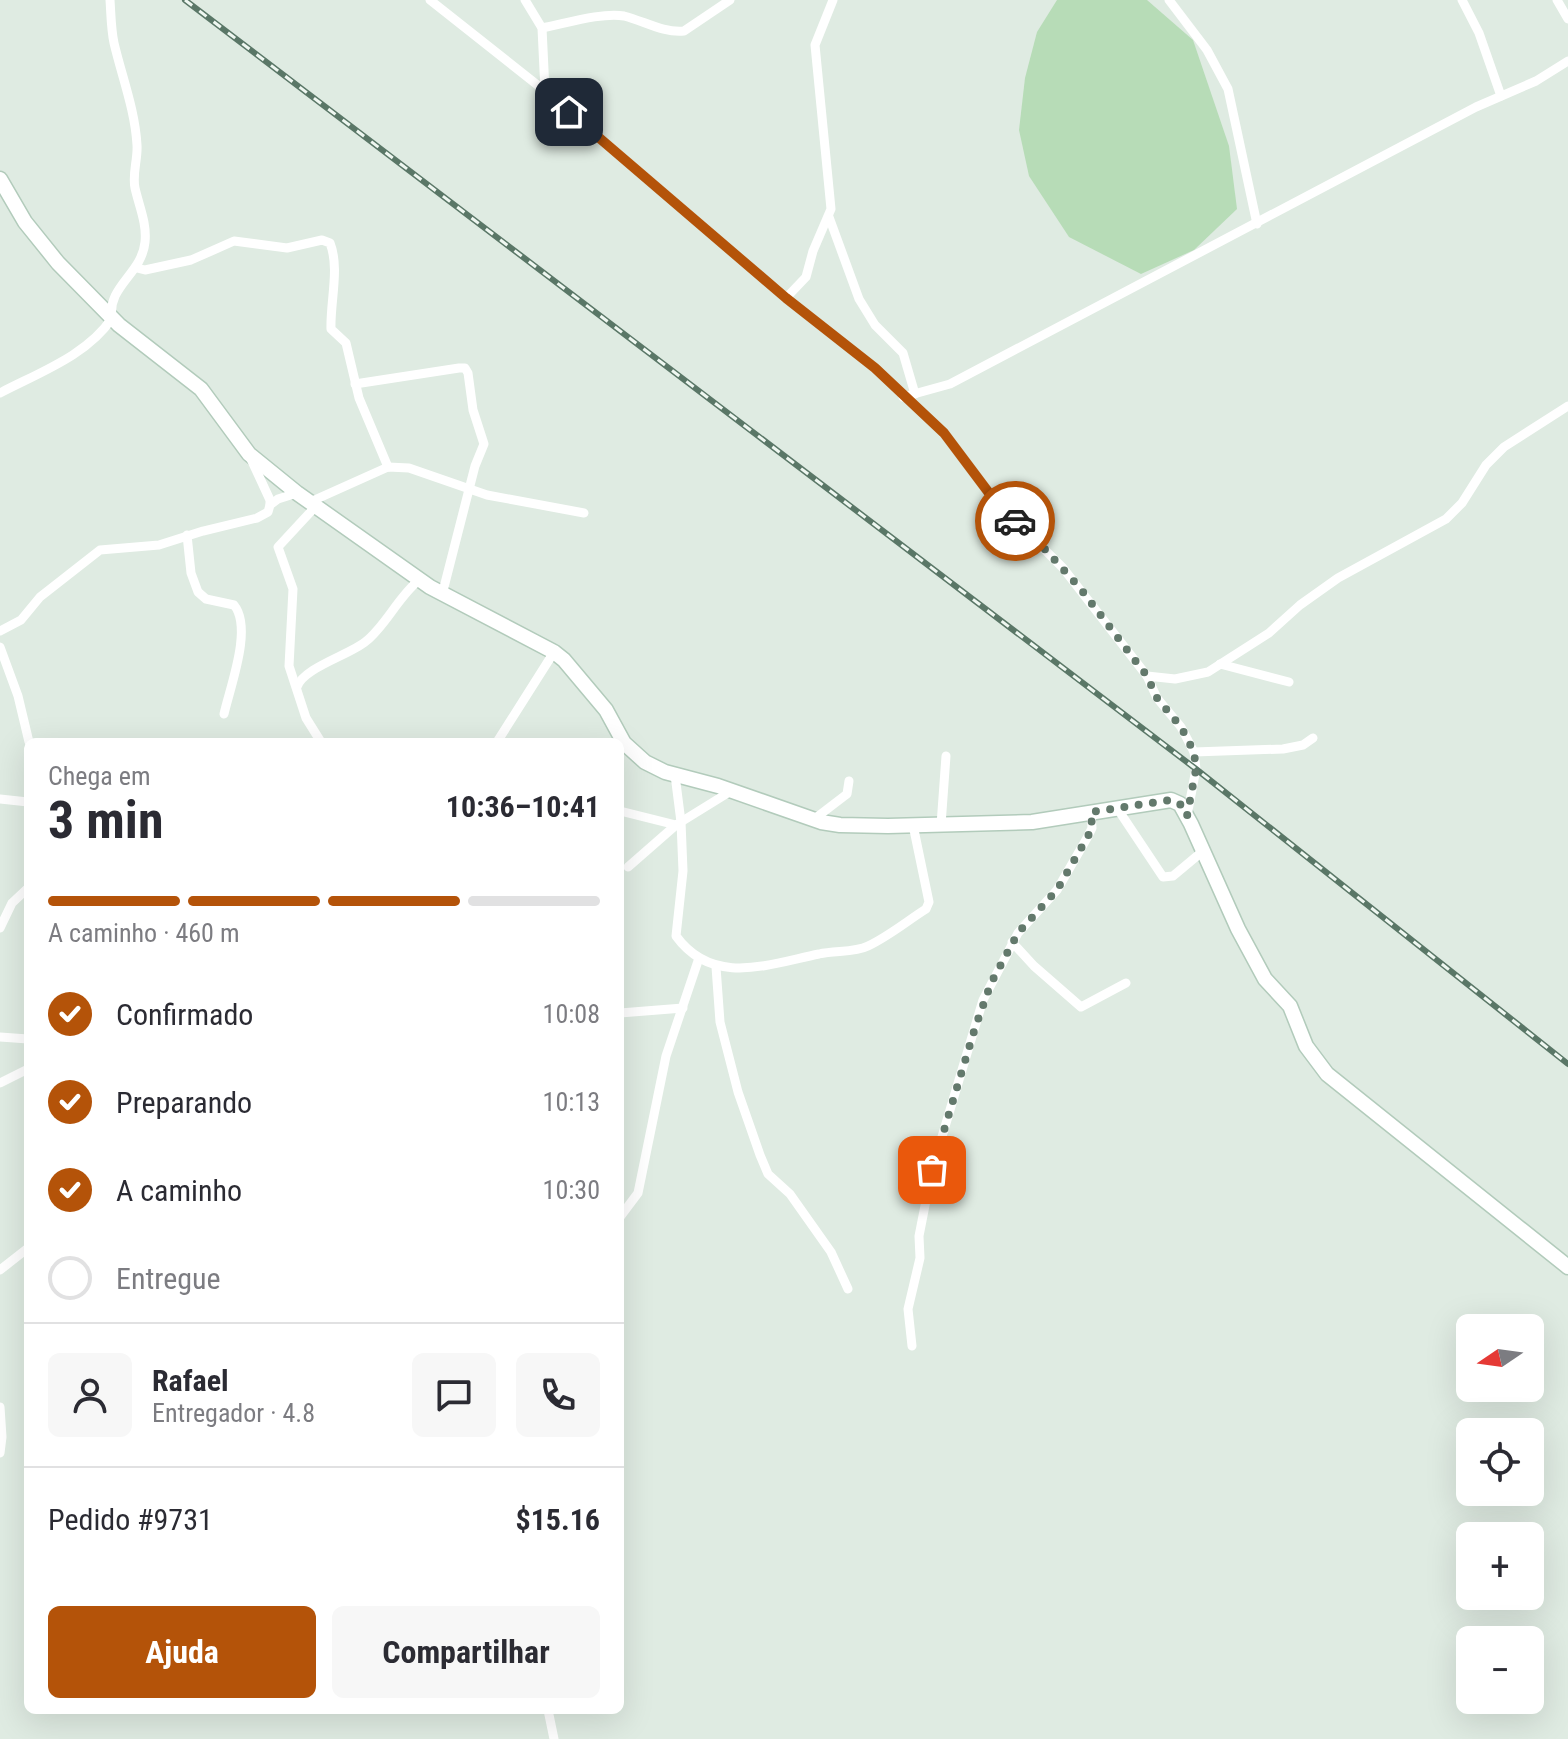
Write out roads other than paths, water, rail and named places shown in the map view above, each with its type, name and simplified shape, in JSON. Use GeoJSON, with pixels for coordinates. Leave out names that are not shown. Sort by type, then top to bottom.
{"type":"FeatureCollection","features":[{"type":"Feature","properties":{"kind":"street"},"geometry":{"type":"LineString","coordinates":[[0,393],[78,351],[97,336],[112,318],[112,298],[137,268],[145,242],[145,224],[135,186],[137,147],[126,82],[114,43],[110,0]]}},
{"type":"Feature","properties":{"kind":"street"},"geometry":{"type":"LineString","coordinates":[[430,0],[545,91],[786,298],[864,359],[944,433],[992,497],[1063,568],[1147,676],[1157,698],[1181,727],[1194,752],[1196,769],[1187,816]]}},
{"type":"Feature","properties":{"kind":"street"},"geometry":{"type":"LineString","coordinates":[[525,0],[542,28],[545,91]]}},
{"type":"Feature","properties":{"kind":"street"},"geometry":{"type":"LineString","coordinates":[[542,28],[612,15],[628,17],[656,28],[684,31],[730,0]]}},
{"type":"Feature","properties":{"kind":"street"},"geometry":{"type":"LineString","coordinates":[[786,298],[806,277],[832,201],[815,45],[833,0]]}},
{"type":"Feature","properties":{"kind":"street"},"geometry":{"type":"LineString","coordinates":[[1169,0],[1207,50],[1228,89],[1257,224]]}},
{"type":"Feature","properties":{"kind":"street"},"geometry":{"type":"LineString","coordinates":[[1462,0],[1479,33],[1501,96]]}},
{"type":"Feature","properties":{"kind":"street"},"geometry":{"type":"LineString","coordinates":[[1557,0],[1568,19]]}},
{"type":"Feature","properties":{"kind":"street"},"geometry":{"type":"LineString","coordinates":[[903,397],[950,384],[1501,96],[1536,81],[1568,61]]}},
{"type":"Feature","properties":{"kind":"street"},"geometry":{"type":"LineString","coordinates":[[0,179],[25,222],[58,263],[112,318],[201,389],[249,454],[270,500],[268,512],[257,518],[151,546],[100,550],[40,597],[21,620],[0,631]]}},
{"type":"Feature","properties":{"kind":"street"},"geometry":{"type":"LineString","coordinates":[[829,217],[859,299],[875,325],[903,353],[915,394]]}},
{"type":"Feature","properties":{"kind":"street"},"geometry":{"type":"LineString","coordinates":[[137,268],[145,270],[191,260],[234,241],[287,248],[327,241],[332,251],[331,329],[346,343],[355,384],[388,467]]}},
{"type":"Feature","properties":{"kind":"street"},"geometry":{"type":"LineString","coordinates":[[355,384],[465,368],[475,419],[484,439],[442,595]]}},
{"type":"Feature","properties":{"kind":"street"},"geometry":{"type":"LineString","coordinates":[[1147,676],[1175,679],[1208,672],[1269,633],[1300,605],[1338,578],[1446,519],[1462,503],[1486,465],[1504,447],[1568,406]]}},
{"type":"Feature","properties":{"kind":"street"},"geometry":{"type":"LineString","coordinates":[[249,454],[297,493],[442,595],[491,617],[554,652],[606,710],[621,738]]}},
{"type":"Feature","properties":{"kind":"street"},"geometry":{"type":"LineString","coordinates":[[318,738],[306,718],[288,660],[292,586],[278,547],[313,504],[388,467],[418,470],[487,495],[584,513]]}},
{"type":"Feature","properties":{"kind":"street"},"geometry":{"type":"LineString","coordinates":[[270,505],[284,496],[297,493]]}},
{"type":"Feature","properties":{"kind":"street"},"geometry":{"type":"LineString","coordinates":[[187,535],[191,573],[198,592],[206,599],[234,605],[241,617],[241,643],[224,714]]}},
{"type":"Feature","properties":{"kind":"street"},"geometry":{"type":"LineString","coordinates":[[297,687],[305,675],[366,642],[419,580]]}},
{"type":"Feature","properties":{"kind":"street"},"geometry":{"type":"LineString","coordinates":[[0,647],[18,696],[28,738]]}},
{"type":"Feature","properties":{"kind":"street"},"geometry":{"type":"LineString","coordinates":[[500,738],[554,652]]}},
{"type":"Feature","properties":{"kind":"street"},"geometry":{"type":"LineString","coordinates":[[1220,664],[1289,682]]}},
{"type":"Feature","properties":{"kind":"street"},"geometry":{"type":"LineString","coordinates":[[1194,752],[1283,749],[1303,745],[1313,738]]}},
{"type":"Feature","properties":{"kind":"street"},"geometry":{"type":"LineString","coordinates":[[624,743],[655,768],[813,820],[840,825],[1032,822],[1171,800],[1180,804],[1238,929],[1268,984],[1290,1006],[1306,1046],[1327,1074],[1568,1267]]}},
{"type":"Feature","properties":{"kind":"street"},"geometry":{"type":"LineString","coordinates":[[941,825],[946,756]]}},
{"type":"Feature","properties":{"kind":"street"},"geometry":{"type":"LineString","coordinates":[[675,775],[683,871],[675,931],[679,940],[699,958],[716,967],[781,964],[819,954],[866,948],[926,909],[929,902],[913,825]]}},
{"type":"Feature","properties":{"kind":"street"},"geometry":{"type":"LineString","coordinates":[[813,820],[847,794],[849,781]]}},
{"type":"Feature","properties":{"kind":"street"},"geometry":{"type":"LineString","coordinates":[[628,867],[679,824],[731,791]]}},
{"type":"Feature","properties":{"kind":"street"},"geometry":{"type":"LineString","coordinates":[[0,799],[24,802]]}},
{"type":"Feature","properties":{"kind":"street"},"geometry":{"type":"LineString","coordinates":[[1117,808],[1163,877],[1173,876],[1203,851]]}},
{"type":"Feature","properties":{"kind":"street"},"geometry":{"type":"LineString","coordinates":[[624,812],[679,824]]}},
{"type":"Feature","properties":{"kind":"street"},"geometry":{"type":"LineString","coordinates":[[912,1346],[908,1309],[920,1258],[919,1236],[932,1170],[983,1000],[1012,942],[1057,890],[1092,828],[1091,812]]}},
{"type":"Feature","properties":{"kind":"street"},"geometry":{"type":"LineString","coordinates":[[0,928],[12,903],[24,892]]}},
{"type":"Feature","properties":{"kind":"street"},"geometry":{"type":"LineString","coordinates":[[1012,942],[1081,1007],[1126,983]]}},
{"type":"Feature","properties":{"kind":"street"},"geometry":{"type":"LineString","coordinates":[[624,1212],[638,1193],[659,1083],[699,958]]}},
{"type":"Feature","properties":{"kind":"street"},"geometry":{"type":"LineString","coordinates":[[716,967],[720,1022],[738,1092],[760,1155],[768,1174],[790,1194],[831,1252],[848,1289]]}},
{"type":"Feature","properties":{"kind":"street"},"geometry":{"type":"LineString","coordinates":[[624,1013],[683,1008]]}},
{"type":"Feature","properties":{"kind":"street"},"geometry":{"type":"LineString","coordinates":[[0,1037],[24,1039]]}},
{"type":"Feature","properties":{"kind":"street"},"geometry":{"type":"LineString","coordinates":[[0,1083],[24,1071]]}},
{"type":"Feature","properties":{"kind":"street"},"geometry":{"type":"LineString","coordinates":[[0,1270],[24,1251]]}},
{"type":"Feature","properties":{"kind":"street"},"geometry":{"type":"LineString","coordinates":[[0,1407],[0,1453]]}},
{"type":"Feature","properties":{"kind":"street"},"geometry":{"type":"LineString","coordinates":[[549,1714],[554,1739]]}},
{"type":"Feature","properties":{"kind":"railway"},"geometry":{"type":"LineString","coordinates":[[185,0],[1196,769],[1568,1064]]}}]}
